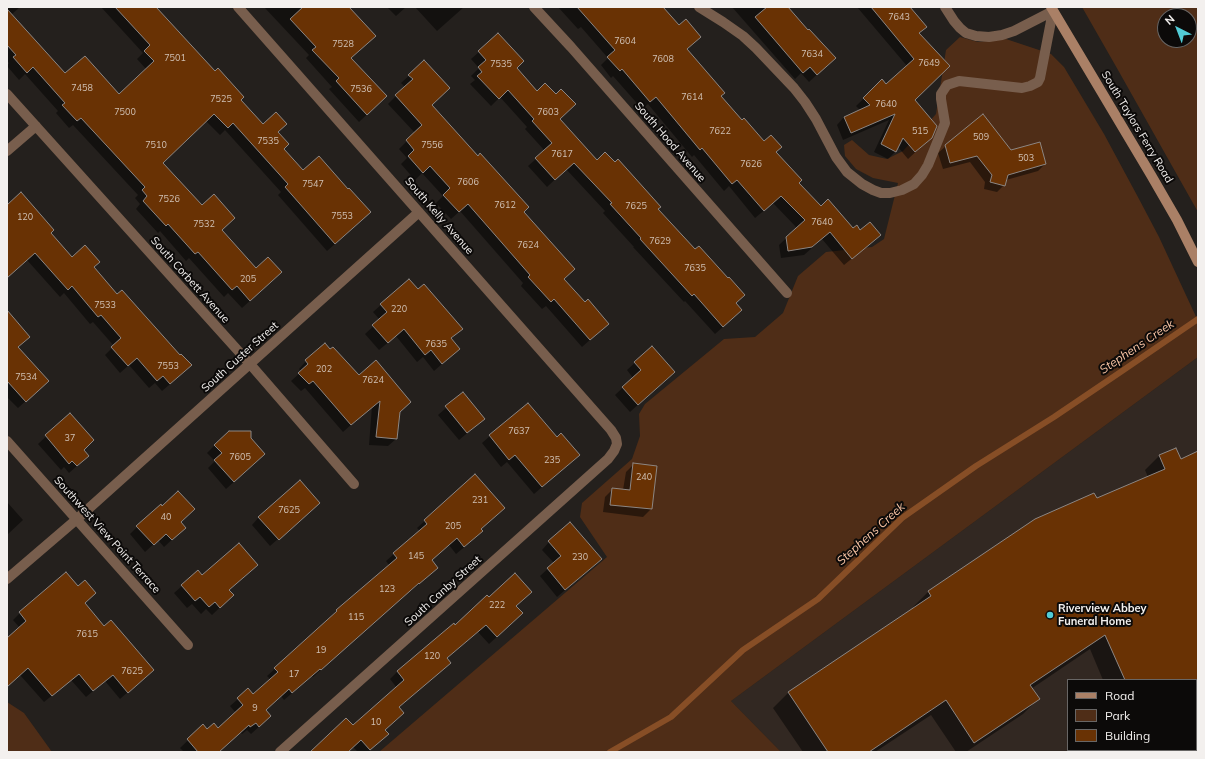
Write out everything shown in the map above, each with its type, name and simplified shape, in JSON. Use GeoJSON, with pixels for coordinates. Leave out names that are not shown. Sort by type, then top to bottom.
{"type":"FeatureCollection","features":[{"type":"Feature","properties":{"kind":"main road","name":"South Taylors Ferry Road"},"geometry":{"type":"LineString","coordinates":[[1052,9],[1151,175],[1198,262]]}},
{"type":"Feature","properties":{"kind":"street","name":"South Kelly Avenue"},"geometry":{"type":"LineString","coordinates":[[238,7],[611,430],[616,438],[617,444]]}},
{"type":"Feature","properties":{"kind":"street","name":"South Hood Avenue"},"geometry":{"type":"LineString","coordinates":[[534,7],[571,47],[786,293]]}},
{"type":"Feature","properties":{"kind":"street"},"geometry":{"type":"LineString","coordinates":[[699,7],[743,36],[776,68],[806,102],[842,166],[854,179],[873,190],[882,193],[902,190],[914,184],[922,175],[933,154],[945,123],[940,99],[941,94],[947,85],[958,81],[1022,88],[1034,84],[1040,78],[1052,9]]}},
{"type":"Feature","properties":{"kind":"street"},"geometry":{"type":"LineString","coordinates":[[946,7],[954,21],[966,32],[976,36],[989,37],[1014,31],[1052,9]]}},
{"type":"Feature","properties":{"kind":"street","name":"South Corbett Avenue"},"geometry":{"type":"LineString","coordinates":[[7,94],[250,364],[354,484]]}},
{"type":"Feature","properties":{"kind":"street"},"geometry":{"type":"LineString","coordinates":[[7,151],[36,126]]}},
{"type":"Feature","properties":{"kind":"street","name":"South Custer Street"},"geometry":{"type":"LineString","coordinates":[[7,579],[419,212]]}},
{"type":"Feature","properties":{"kind":"street","name":"Southwest View Point Terrace"},"geometry":{"type":"LineString","coordinates":[[7,441],[188,645]]}},
{"type":"Feature","properties":{"kind":"street","name":"South Canby Street"},"geometry":{"type":"LineString","coordinates":[[280,752],[608,459],[617,444]]}},
{"type":"Feature","properties":{"kind":"shaded area","name":"Riverview Abbey Funeral Home"},"geometry":{"type":"Polygon","coordinates":[[[1198,357],[1198,752],[781,752],[731,701],[1198,357]]]}},
{"type":"Feature","properties":{"kind":"green space"},"geometry":{"type":"Polygon","coordinates":[[[1082,7],[1198,7],[1198,212],[1118,70],[1082,7]]]}},
{"type":"Feature","properties":{"kind":"green space"},"geometry":{"type":"Polygon","coordinates":[[[960,37],[978,42],[1006,39],[1051,54],[1064,67],[1104,134],[1139,199],[1159,237],[1198,321],[1198,357],[731,701],[781,752],[379,752],[607,557],[580,517],[582,503],[632,459],[640,436],[639,414],[645,404],[724,339],[755,337],[783,313],[798,276],[826,252],[872,247],[884,239],[898,183],[873,178],[856,169],[845,156],[844,145],[852,140],[869,155],[887,159],[903,151],[936,114],[946,50],[960,37]]]}},
{"type":"Feature","properties":{"kind":"green space"},"geometry":{"type":"Polygon","coordinates":[[[7,702],[24,713],[52,752],[7,752],[7,702]]]}},
{"type":"Feature","properties":{"kind":"building"},"geometry":{"type":"Polygon","coordinates":[[[115,7],[156,7],[215,71],[218,68],[244,97],[241,100],[263,124],[276,112],[287,124],[278,132],[289,144],[284,149],[303,170],[319,156],[348,189],[349,188],[371,212],[335,244],[285,187],[288,184],[233,123],[228,128],[214,114],[163,163],[202,205],[214,194],[235,218],[222,230],[256,268],[268,257],[282,272],[250,301],[237,286],[232,290],[198,252],[195,254],[168,224],[166,226],[143,201],[147,196],[142,190],[145,187],[81,118],[77,121],[62,105],[65,103],[33,67],[27,73],[13,57],[16,55],[7,45],[7,9],[65,73],[85,56],[119,94],[154,61],[144,51],[150,45],[115,7]]]}},
{"type":"Feature","properties":{"kind":"building"},"geometry":{"type":"Polygon","coordinates":[[[303,7],[349,7],[376,36],[351,58],[387,96],[367,115],[336,81],[339,78],[312,50],[316,47],[290,19],[303,7]]]}},
{"type":"Feature","properties":{"kind":"building"},"geometry":{"type":"Polygon","coordinates":[[[577,7],[663,7],[679,25],[686,19],[701,37],[687,49],[725,93],[721,96],[742,120],[744,118],[764,141],[771,135],[782,147],[776,152],[802,180],[799,183],[821,206],[828,199],[853,228],[857,225],[860,230],[870,222],[881,235],[852,259],[830,232],[812,247],[788,251],[786,237],[805,220],[781,196],[764,211],[737,180],[732,184],[702,148],[700,150],[656,97],[650,102],[622,69],[620,71],[607,57],[615,50],[577,7]]]}},
{"type":"Feature","properties":{"kind":"building"},"geometry":{"type":"Polygon","coordinates":[[[767,7],[788,7],[836,58],[817,75],[810,67],[803,73],[755,17],[767,7]]]}},
{"type":"Feature","properties":{"kind":"building"},"geometry":{"type":"Polygon","coordinates":[[[871,7],[910,7],[927,27],[919,33],[950,66],[915,100],[937,126],[932,138],[915,152],[903,138],[896,152],[881,144],[895,114],[851,133],[844,117],[870,105],[863,98],[882,79],[886,84],[914,59],[871,7]]]}},
{"type":"Feature","properties":{"kind":"building"},"geometry":{"type":"Polygon","coordinates":[[[498,33],[524,61],[517,68],[537,91],[545,83],[556,94],[561,89],[576,104],[560,119],[597,160],[605,152],[615,162],[618,159],[661,207],[658,209],[695,249],[699,246],[745,295],[736,303],[742,310],[723,327],[694,294],[692,296],[640,239],[641,238],[610,204],[612,203],[574,163],[555,180],[535,158],[552,143],[532,121],[534,119],[508,90],[499,99],[477,76],[482,72],[478,67],[486,60],[478,51],[498,33]]]}},
{"type":"Feature","properties":{"kind":"building"},"geometry":{"type":"Polygon","coordinates":[[[424,60],[450,88],[432,105],[478,156],[480,153],[529,207],[524,212],[575,269],[564,279],[585,302],[588,299],[609,324],[590,340],[554,299],[551,302],[528,277],[530,275],[468,204],[459,212],[443,195],[450,188],[430,166],[423,173],[408,156],[414,150],[406,140],[422,125],[395,95],[413,79],[408,75],[424,60]]]}},
{"type":"Feature","properties":{"kind":"building"},"geometry":{"type":"Polygon","coordinates":[[[983,114],[1011,150],[1040,142],[1046,164],[1008,175],[1005,186],[990,182],[992,175],[977,156],[950,163],[945,145],[983,114]]]}},
{"type":"Feature","properties":{"kind":"building"},"geometry":{"type":"Polygon","coordinates":[[[21,192],[54,230],[51,233],[72,257],[85,245],[100,262],[94,267],[117,294],[122,290],[180,355],[181,354],[192,365],[170,384],[163,376],[157,381],[137,358],[128,366],[111,347],[121,338],[101,315],[98,317],[72,286],[68,290],[35,253],[7,278],[7,205],[21,192]]]}},
{"type":"Feature","properties":{"kind":"building"},"geometry":{"type":"Polygon","coordinates":[[[409,279],[418,289],[424,284],[463,329],[451,338],[460,349],[442,364],[431,350],[425,355],[404,329],[388,343],[372,325],[387,312],[380,304],[409,279]]]}},
{"type":"Feature","properties":{"kind":"building"},"geometry":{"type":"Polygon","coordinates":[[[7,310],[30,337],[18,347],[49,381],[26,402],[7,381],[7,310]]]}},
{"type":"Feature","properties":{"kind":"building"},"geometry":{"type":"Polygon","coordinates":[[[325,343],[330,349],[333,347],[359,375],[376,360],[411,402],[400,412],[397,439],[376,437],[380,401],[351,425],[313,381],[309,384],[298,373],[308,364],[305,360],[325,343]]]}},
{"type":"Feature","properties":{"kind":"building"},"geometry":{"type":"Polygon","coordinates":[[[652,346],[675,372],[638,405],[622,387],[641,370],[634,362],[652,346]]]}},
{"type":"Feature","properties":{"kind":"building"},"geometry":{"type":"Polygon","coordinates":[[[463,392],[485,419],[467,433],[445,406],[463,392]]]}},
{"type":"Feature","properties":{"kind":"building"},"geometry":{"type":"Polygon","coordinates":[[[528,403],[557,437],[561,433],[580,455],[542,487],[515,455],[509,460],[489,435],[528,403]]]}},
{"type":"Feature","properties":{"kind":"building"},"geometry":{"type":"Polygon","coordinates":[[[70,413],[94,440],[84,450],[89,456],[77,466],[72,461],[69,464],[45,435],[70,413]]]}},
{"type":"Feature","properties":{"kind":"building"},"geometry":{"type":"Polygon","coordinates":[[[229,431],[251,431],[251,438],[265,454],[234,482],[214,460],[222,453],[214,445],[229,431]]]}},
{"type":"Feature","properties":{"kind":"building","name":"Riverview Abbey Funeral Home"},"geometry":{"type":"Polygon","coordinates":[[[1176,448],[1181,459],[1198,451],[1198,680],[1125,679],[1105,635],[1030,685],[1040,699],[974,743],[946,700],[869,752],[828,752],[788,692],[931,596],[928,591],[1035,519],[1094,493],[1097,498],[1165,469],[1159,455],[1176,448]]]}},
{"type":"Feature","properties":{"kind":"building"},"geometry":{"type":"Polygon","coordinates":[[[633,463],[657,466],[652,509],[610,505],[612,488],[630,490],[633,463]]]}},
{"type":"Feature","properties":{"kind":"building"},"geometry":{"type":"Polygon","coordinates":[[[475,474],[505,508],[481,529],[483,531],[464,547],[457,538],[432,560],[438,568],[321,670],[320,669],[292,693],[289,689],[266,710],[271,716],[259,727],[256,723],[250,727],[249,725],[219,752],[198,752],[187,739],[203,724],[207,729],[214,723],[218,728],[243,705],[237,698],[248,688],[253,694],[278,672],[274,668],[337,611],[336,610],[397,558],[393,553],[427,524],[424,520],[475,474]]]}},
{"type":"Feature","properties":{"kind":"building"},"geometry":{"type":"Polygon","coordinates":[[[300,480],[320,503],[279,540],[258,517],[300,480]]]}},
{"type":"Feature","properties":{"kind":"building"},"geometry":{"type":"Polygon","coordinates":[[[178,491],[195,509],[181,522],[186,528],[172,540],[166,534],[154,545],[136,526],[161,504],[162,506],[178,491]]]}},
{"type":"Feature","properties":{"kind":"building"},"geometry":{"type":"Polygon","coordinates":[[[570,522],[602,559],[565,590],[547,568],[561,556],[548,541],[570,522]]]}},
{"type":"Feature","properties":{"kind":"building"},"geometry":{"type":"Polygon","coordinates":[[[239,543],[258,565],[229,590],[234,595],[220,608],[215,602],[209,607],[200,597],[195,601],[181,585],[198,570],[202,575],[239,543]]]}},
{"type":"Feature","properties":{"kind":"building"},"geometry":{"type":"Polygon","coordinates":[[[66,572],[78,586],[85,580],[96,593],[85,603],[104,626],[111,620],[154,670],[128,693],[113,675],[93,691],[79,674],[52,696],[28,668],[7,687],[7,638],[26,621],[19,612],[66,572]]]}},
{"type":"Feature","properties":{"kind":"building"},"geometry":{"type":"Polygon","coordinates":[[[515,573],[532,592],[516,606],[523,613],[497,637],[486,625],[447,658],[451,663],[399,707],[404,713],[385,730],[389,734],[370,750],[361,740],[348,752],[310,752],[346,718],[353,725],[404,680],[397,671],[454,623],[455,625],[487,595],[489,597],[515,573]]]}},
{"type":"Feature","properties":{"kind":"waterway","name":"Stephens Creek"},"geometry":{"type":"LineString","coordinates":[[610,752],[671,717],[743,650],[818,599],[902,518],[976,466],[1054,417],[1198,319]]}},
{"type":"Feature","properties":{"kind":"place","name":"Riverview Abbey Funeral Home"},"geometry":{"type":"Point","coordinates":[1050,615]}}]}
